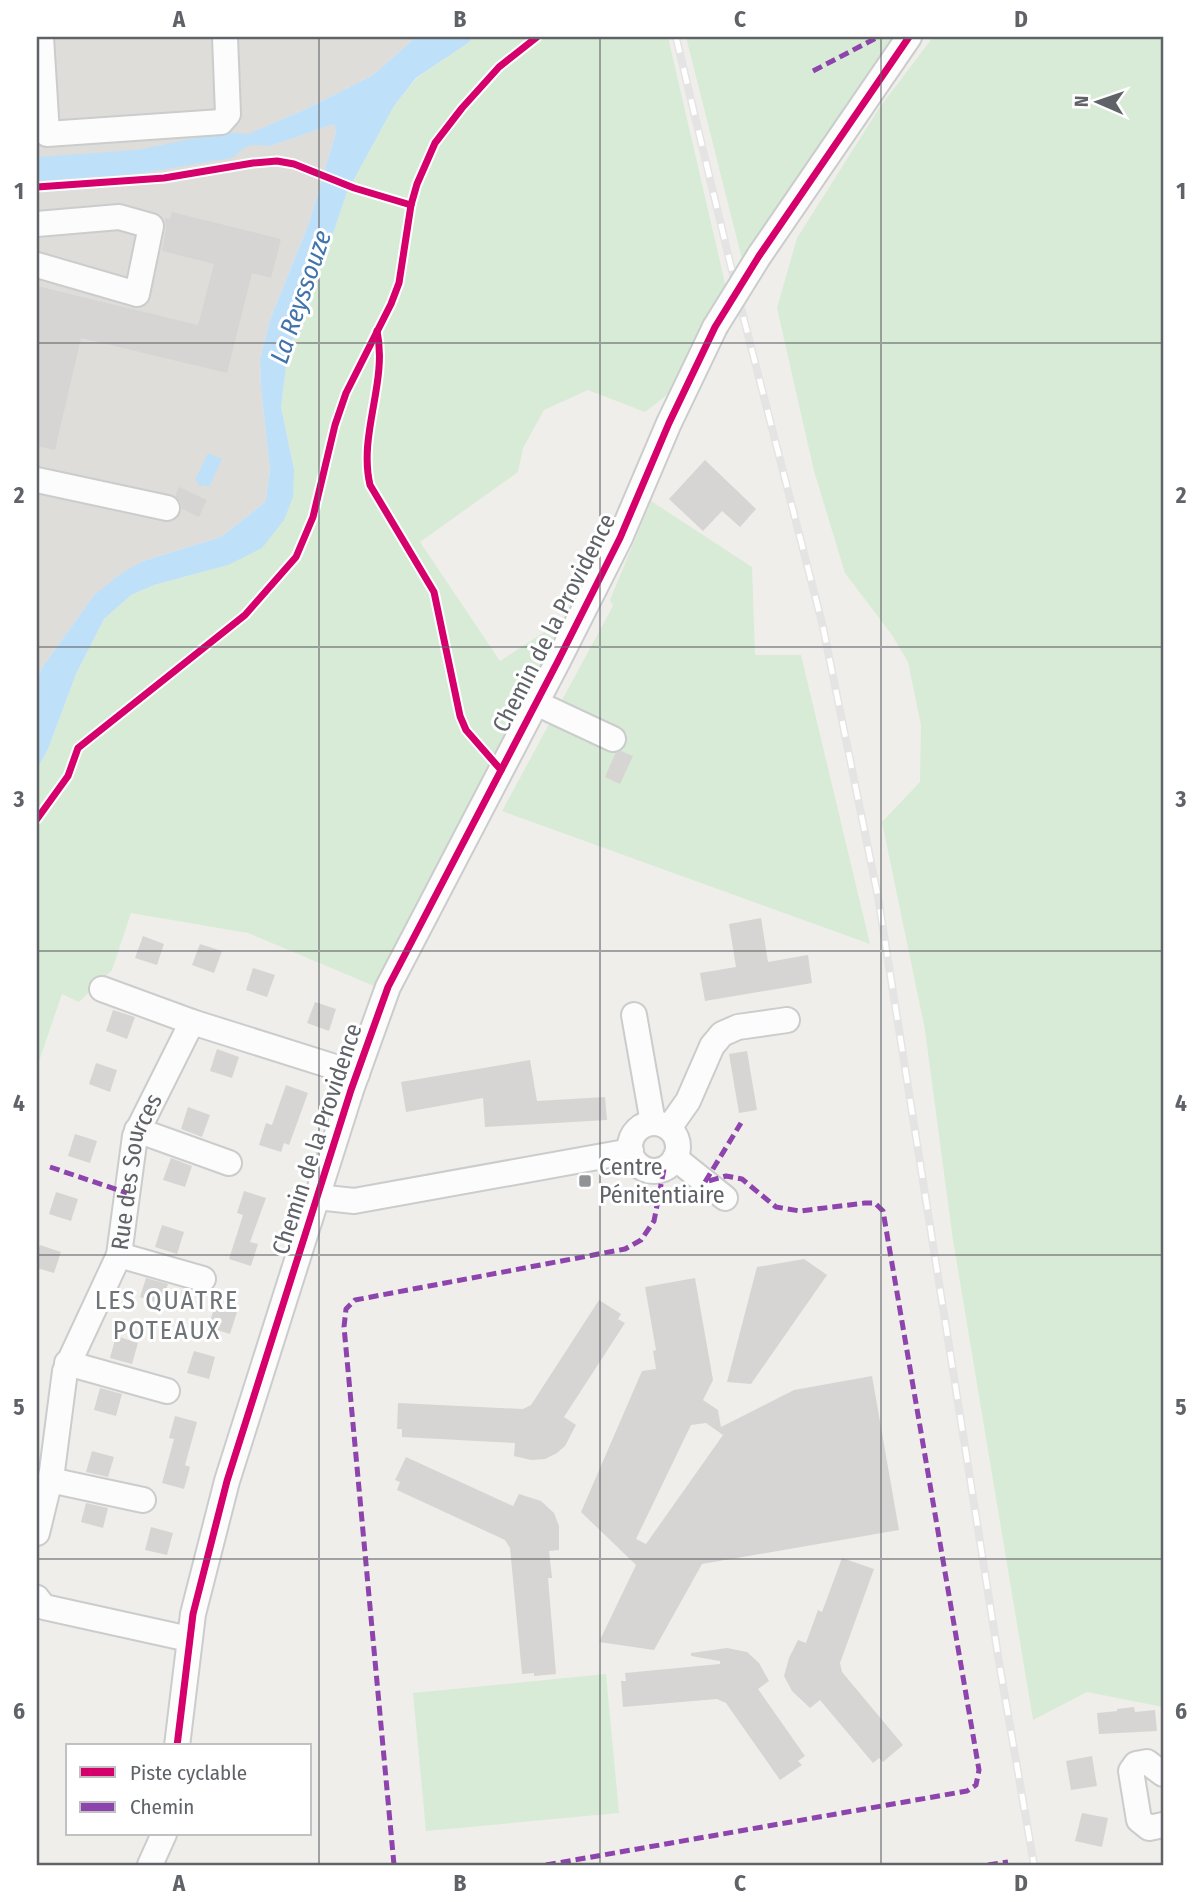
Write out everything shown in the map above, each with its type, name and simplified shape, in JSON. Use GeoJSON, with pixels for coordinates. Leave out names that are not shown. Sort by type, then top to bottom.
{"type":"FeatureCollection","features":[{"type":"Feature","properties":{"kind":"street"},"geometry":{"type":"LineString","coordinates":[[41,37],[47,134],[222,122],[228,114],[225,37]]}},
{"type":"Feature","properties":{"kind":"street","name":"Chemin de la Providence"},"geometry":{"type":"LineString","coordinates":[[177,1744],[193,1614],[227,1481],[357,1074],[388,987],[620,538],[669,422],[715,327],[759,256],[909,37]]}},
{"type":"Feature","properties":{"kind":"street"},"geometry":{"type":"LineString","coordinates":[[37,224],[119,217],[151,226],[137,294],[37,265]]}},
{"type":"Feature","properties":{"kind":"street"},"geometry":{"type":"LineString","coordinates":[[37,480],[167,508]]}},
{"type":"Feature","properties":{"kind":"street"},"geometry":{"type":"LineString","coordinates":[[536,703],[613,739]]}},
{"type":"Feature","properties":{"kind":"street"},"geometry":{"type":"LineString","coordinates":[[102,989],[192,1022],[357,1074]]}},
{"type":"Feature","properties":{"kind":"street"},"geometry":{"type":"LineString","coordinates":[[634,1015],[661,1126],[678,1142],[675,1158],[664,1169],[650,1171],[637,1164],[631,1151],[633,1135],[645,1125],[661,1126],[688,1101],[712,1046],[722,1034],[738,1027],[787,1020]]}},
{"type":"Feature","properties":{"kind":"street","name":"Rue des Sources"},"geometry":{"type":"LineString","coordinates":[[37,1533],[50,1480],[67,1363],[119,1255],[135,1136],[192,1022]]}},
{"type":"Feature","properties":{"kind":"street"},"geometry":{"type":"LineString","coordinates":[[137,1130],[229,1163]]}},
{"type":"Feature","properties":{"kind":"street"},"geometry":{"type":"LineString","coordinates":[[317,1197],[354,1201],[631,1151]]}},
{"type":"Feature","properties":{"kind":"street"},"geometry":{"type":"LineString","coordinates":[[675,1158],[725,1198]]}},
{"type":"Feature","properties":{"kind":"street"},"geometry":{"type":"LineString","coordinates":[[119,1255],[203,1279]]}},
{"type":"Feature","properties":{"kind":"street"},"geometry":{"type":"LineString","coordinates":[[67,1363],[167,1391]]}},
{"type":"Feature","properties":{"kind":"street"},"geometry":{"type":"LineString","coordinates":[[50,1480],[144,1500]]}},
{"type":"Feature","properties":{"kind":"street"},"geometry":{"type":"LineString","coordinates":[[37,1598],[44,1607],[190,1639]]}},
{"type":"Feature","properties":{"kind":"street"},"geometry":{"type":"LineString","coordinates":[[1163,1774],[1147,1762],[1136,1764],[1131,1771],[1139,1820],[1149,1828],[1163,1825]]}},
{"type":"Feature","properties":{"kind":"street"},"geometry":{"type":"LineString","coordinates":[[150,1865],[163,1836]]}},
{"type":"Feature","properties":{"kind":"shaded area"},"geometry":{"type":"Polygon","coordinates":[[[37,37],[416,37],[373,75],[249,134],[269,146],[334,124],[336,132],[309,223],[271,317],[260,359],[270,471],[265,502],[221,537],[143,561],[94,595],[41,669],[37,683],[37,37]]]}},
{"type":"Feature","properties":{"kind":"green space"},"geometry":{"type":"Polygon","coordinates":[[[473,37],[668,37],[727,292],[677,387],[645,412],[588,390],[544,410],[523,448],[518,472],[420,542],[500,661],[575,612],[374,986],[248,933],[131,913],[112,970],[79,1002],[62,994],[37,1067],[37,769],[48,749],[76,674],[104,619],[131,595],[154,585],[228,565],[294,469],[281,407],[288,351],[309,305],[347,192],[394,106],[417,78],[473,37]]]}},
{"type":"Feature","properties":{"kind":"green space"},"geometry":{"type":"Polygon","coordinates":[[[686,37],[899,37],[743,263],[686,37]]]}},
{"type":"Feature","properties":{"kind":"green space"},"geometry":{"type":"Polygon","coordinates":[[[933,37],[1163,37],[1163,1707],[1087,1692],[1033,1720],[953,1240],[925,1030],[882,822],[920,782],[921,725],[908,662],[892,635],[845,573],[814,471],[777,308],[797,238],[880,107],[933,37]]]}},
{"type":"Feature","properties":{"kind":"green space"},"geometry":{"type":"Polygon","coordinates":[[[651,501],[752,567],[755,655],[801,655],[870,944],[502,811],[613,606],[610,600],[651,501]]]}},
{"type":"Feature","properties":{"kind":"green space"},"geometry":{"type":"Polygon","coordinates":[[[606,1674],[619,1813],[426,1831],[413,1693],[606,1674]]]}},
{"type":"Feature","properties":{"kind":"water","name":"La Reyssouze"},"geometry":{"type":"Polygon","coordinates":[[[416,37],[473,37],[416,78],[394,106],[347,192],[309,305],[288,351],[281,407],[294,469],[293,497],[284,520],[262,548],[228,565],[154,585],[131,595],[104,619],[76,674],[48,749],[37,769],[37,683],[41,669],[94,595],[122,573],[143,561],[221,537],[265,502],[270,471],[260,359],[271,317],[309,223],[336,132],[334,124],[270,146],[252,145],[232,158],[137,174],[37,181],[37,157],[137,150],[225,132],[248,134],[306,109],[373,75],[416,37]]]}},
{"type":"Feature","properties":{"kind":"water"},"geometry":{"type":"Polygon","coordinates":[[[208,453],[222,459],[209,487],[199,487],[195,480],[208,453]]]}},
{"type":"Feature","properties":{"kind":"building"},"geometry":{"type":"Polygon","coordinates":[[[172,212],[281,239],[271,278],[252,273],[227,373],[81,338],[55,450],[37,446],[37,286],[198,325],[214,264],[162,251],[165,218],[170,219],[172,212]]]}},
{"type":"Feature","properties":{"kind":"building"},"geometry":{"type":"Polygon","coordinates":[[[705,460],[756,509],[740,527],[722,511],[703,531],[669,499],[705,460]]]}},
{"type":"Feature","properties":{"kind":"building"},"geometry":{"type":"Polygon","coordinates":[[[179,487],[207,500],[199,517],[182,509],[175,496],[179,487]]]}},
{"type":"Feature","properties":{"kind":"building"},"geometry":{"type":"Polygon","coordinates":[[[621,751],[633,756],[620,784],[605,777],[615,754],[621,751]]]}},
{"type":"Feature","properties":{"kind":"building"},"geometry":{"type":"Polygon","coordinates":[[[761,918],[768,962],[808,955],[812,983],[705,1001],[700,973],[736,967],[729,924],[761,918]]]}},
{"type":"Feature","properties":{"kind":"building"},"geometry":{"type":"Polygon","coordinates":[[[143,936],[164,944],[157,965],[135,958],[143,936]]]}},
{"type":"Feature","properties":{"kind":"building"},"geometry":{"type":"Polygon","coordinates":[[[200,944],[222,951],[214,973],[192,965],[200,944]]]}},
{"type":"Feature","properties":{"kind":"building"},"geometry":{"type":"Polygon","coordinates":[[[253,968],[275,975],[267,997],[246,990],[253,968]]]}},
{"type":"Feature","properties":{"kind":"building"},"geometry":{"type":"Polygon","coordinates":[[[315,1002],[336,1009],[329,1031],[307,1023],[315,1002]]]}},
{"type":"Feature","properties":{"kind":"building"},"geometry":{"type":"Polygon","coordinates":[[[113,1010],[135,1017],[127,1039],[106,1031],[113,1010]]]}},
{"type":"Feature","properties":{"kind":"building"},"geometry":{"type":"Polygon","coordinates":[[[217,1049],[239,1057],[232,1078],[210,1071],[217,1049]]]}},
{"type":"Feature","properties":{"kind":"building"},"geometry":{"type":"Polygon","coordinates":[[[747,1051],[757,1110],[739,1113],[729,1054],[747,1051]]]}},
{"type":"Feature","properties":{"kind":"building"},"geometry":{"type":"Polygon","coordinates":[[[530,1060],[537,1101],[605,1097],[607,1120],[485,1127],[483,1098],[406,1112],[401,1082],[530,1060]]]}},
{"type":"Feature","properties":{"kind":"building"},"geometry":{"type":"Polygon","coordinates":[[[96,1063],[117,1070],[110,1092],[89,1084],[96,1063]]]}},
{"type":"Feature","properties":{"kind":"building"},"geometry":{"type":"Polygon","coordinates":[[[286,1085],[308,1093],[289,1145],[284,1143],[281,1152],[259,1145],[266,1123],[272,1125],[286,1085]]]}},
{"type":"Feature","properties":{"kind":"building"},"geometry":{"type":"Polygon","coordinates":[[[188,1107],[210,1115],[202,1137],[181,1129],[188,1107]]]}},
{"type":"Feature","properties":{"kind":"building"},"geometry":{"type":"Polygon","coordinates":[[[75,1134],[97,1141],[90,1163],[68,1156],[75,1134]]]}},
{"type":"Feature","properties":{"kind":"building"},"geometry":{"type":"Polygon","coordinates":[[[171,1158],[192,1166],[185,1187],[163,1180],[171,1158]]]}},
{"type":"Feature","properties":{"kind":"building"},"geometry":{"type":"Polygon","coordinates":[[[244,1191],[266,1198],[250,1242],[258,1244],[251,1266],[229,1259],[243,1215],[237,1213],[244,1191]]]}},
{"type":"Feature","properties":{"kind":"building"},"geometry":{"type":"Polygon","coordinates":[[[56,1192],[78,1199],[71,1221],[49,1214],[56,1192]]]}},
{"type":"Feature","properties":{"kind":"building"},"geometry":{"type":"Polygon","coordinates":[[[162,1225],[184,1232],[177,1254],[155,1247],[162,1225]]]}},
{"type":"Feature","properties":{"kind":"building"},"geometry":{"type":"Polygon","coordinates":[[[40,1245],[61,1252],[54,1273],[37,1268],[40,1245]]]}},
{"type":"Feature","properties":{"kind":"building"},"geometry":{"type":"Polygon","coordinates":[[[804,1259],[827,1275],[751,1384],[727,1382],[757,1267],[804,1259]]]}},
{"type":"Feature","properties":{"kind":"building"},"geometry":{"type":"Polygon","coordinates":[[[146,1278],[168,1284],[161,1304],[140,1297],[146,1278]]]}},
{"type":"Feature","properties":{"kind":"building"},"geometry":{"type":"Polygon","coordinates":[[[695,1278],[713,1380],[703,1400],[718,1410],[721,1427],[794,1390],[872,1376],[899,1530],[702,1564],[654,1650],[599,1642],[636,1565],[581,1512],[642,1371],[656,1369],[653,1351],[656,1350],[645,1287],[695,1278]],[[706,1423],[691,1425],[636,1539],[646,1544],[723,1435],[706,1423]]]}},
{"type":"Feature","properties":{"kind":"building"},"geometry":{"type":"Polygon","coordinates":[[[599,1300],[621,1314],[618,1319],[625,1323],[564,1417],[576,1425],[565,1446],[557,1453],[545,1459],[531,1460],[514,1456],[515,1443],[402,1437],[402,1429],[397,1429],[398,1403],[523,1409],[531,1405],[599,1300]]]}},
{"type":"Feature","properties":{"kind":"building"},"geometry":{"type":"Polygon","coordinates":[[[215,1306],[237,1312],[230,1334],[208,1327],[215,1306]]]}},
{"type":"Feature","properties":{"kind":"building"},"geometry":{"type":"Polygon","coordinates":[[[116,1336],[138,1343],[132,1364],[110,1358],[116,1336]]]}},
{"type":"Feature","properties":{"kind":"building"},"geometry":{"type":"Polygon","coordinates":[[[194,1351],[215,1357],[209,1379],[187,1373],[194,1351]]]}},
{"type":"Feature","properties":{"kind":"building"},"geometry":{"type":"Polygon","coordinates":[[[100,1388],[122,1394],[116,1416],[94,1410],[100,1388]]]}},
{"type":"Feature","properties":{"kind":"building"},"geometry":{"type":"Polygon","coordinates":[[[175,1416],[197,1422],[185,1465],[190,1467],[184,1489],[162,1483],[174,1439],[169,1438],[175,1416]]]}},
{"type":"Feature","properties":{"kind":"building"},"geometry":{"type":"Polygon","coordinates":[[[92,1451],[114,1457],[108,1477],[86,1472],[92,1451]]]}},
{"type":"Feature","properties":{"kind":"building"},"geometry":{"type":"Polygon","coordinates":[[[406,1457],[513,1506],[519,1494],[541,1501],[554,1513],[559,1526],[559,1550],[549,1551],[552,1578],[548,1578],[556,1674],[522,1674],[510,1548],[505,1540],[397,1490],[400,1482],[395,1480],[406,1457]]]}},
{"type":"Feature","properties":{"kind":"building"},"geometry":{"type":"Polygon","coordinates":[[[86,1503],[108,1508],[103,1528],[81,1522],[86,1503]]]}},
{"type":"Feature","properties":{"kind":"building"},"geometry":{"type":"Polygon","coordinates":[[[151,1527],[173,1533],[167,1555],[145,1550],[151,1527]]]}},
{"type":"Feature","properties":{"kind":"building"},"geometry":{"type":"Polygon","coordinates":[[[842,1558],[874,1569],[840,1663],[842,1672],[903,1745],[883,1762],[879,1758],[873,1763],[820,1700],[810,1708],[792,1691],[784,1676],[798,1640],[806,1643],[818,1610],[822,1612],[842,1558]]]}},
{"type":"Feature","properties":{"kind":"building"},"geometry":{"type":"Polygon","coordinates":[[[727,1648],[747,1652],[759,1663],[769,1681],[758,1689],[805,1756],[798,1761],[802,1765],[780,1780],[726,1703],[717,1699],[623,1707],[621,1681],[626,1681],[625,1673],[720,1664],[720,1661],[691,1656],[691,1653],[727,1648]]]}},
{"type":"Feature","properties":{"kind":"building"},"geometry":{"type":"Polygon","coordinates":[[[1134,1707],[1135,1712],[1155,1710],[1157,1731],[1099,1734],[1097,1713],[1134,1707]]]}},
{"type":"Feature","properties":{"kind":"building"},"geometry":{"type":"Polygon","coordinates":[[[1092,1756],[1097,1786],[1071,1790],[1066,1761],[1092,1756]]]}},
{"type":"Feature","properties":{"kind":"building"},"geometry":{"type":"Polygon","coordinates":[[[1082,1813],[1108,1818],[1102,1847],[1075,1841],[1082,1813]]]}},
{"type":"Feature","properties":{"kind":"railway"},"geometry":{"type":"LineString","coordinates":[[676,37],[738,296],[823,627],[878,897],[1000,1668],[1034,1865]]}},
{"type":"Feature","properties":{"kind":"marked path"},"geometry":{"type":"LineString","coordinates":[[813,71],[878,37]]}},
{"type":"Feature","properties":{"kind":"marked path"},"geometry":{"type":"LineString","coordinates":[[705,1182],[741,1123]]}},
{"type":"Feature","properties":{"kind":"marked path"},"geometry":{"type":"LineString","coordinates":[[50,1167],[127,1193]]}},
{"type":"Feature","properties":{"kind":"marked path"},"geometry":{"type":"LineString","coordinates":[[394,1865],[344,1327],[346,1309],[355,1300],[625,1249],[641,1240],[654,1221],[664,1169]]}},
{"type":"Feature","properties":{"kind":"marked path"},"geometry":{"type":"LineString","coordinates":[[546,1865],[967,1791],[976,1785],[979,1770],[883,1211],[875,1203],[800,1211],[776,1207],[742,1179],[726,1176],[705,1182]]}},
{"type":"Feature","properties":{"kind":"marked path"},"geometry":{"type":"LineString","coordinates":[[988,1865],[1008,1862]]}},
{"type":"Feature","properties":{"kind":"cycle path"},"geometry":{"type":"LineString","coordinates":[[37,819],[68,776],[78,748],[245,615],[296,557],[313,517],[335,425],[346,393],[399,283],[411,205],[435,143],[499,67],[537,37]]}},
{"type":"Feature","properties":{"kind":"cycle path"},"geometry":{"type":"LineString","coordinates":[[177,1744],[193,1614],[227,1481],[351,1090],[388,987],[620,538],[669,423],[715,327],[759,256],[909,37]]}},
{"type":"Feature","properties":{"kind":"cycle path"},"geometry":{"type":"LineString","coordinates":[[37,187],[164,178],[277,161],[294,164],[354,188],[411,205]]}},
{"type":"Feature","properties":{"kind":"cycle path"},"geometry":{"type":"LineString","coordinates":[[377,331],[379,369],[367,466],[370,485],[434,592],[460,716],[466,730],[501,770]]}},
{"type":"Feature","properties":{"kind":"place","name":"Centre Pénitentiaire"},"geometry":{"type":"Point","coordinates":[585,1181]}},
{"type":"Feature","properties":{"kind":"district","name":"LES QUATRE POTEAUX"},"geometry":{"type":"Point","coordinates":[167,1315]}}]}
